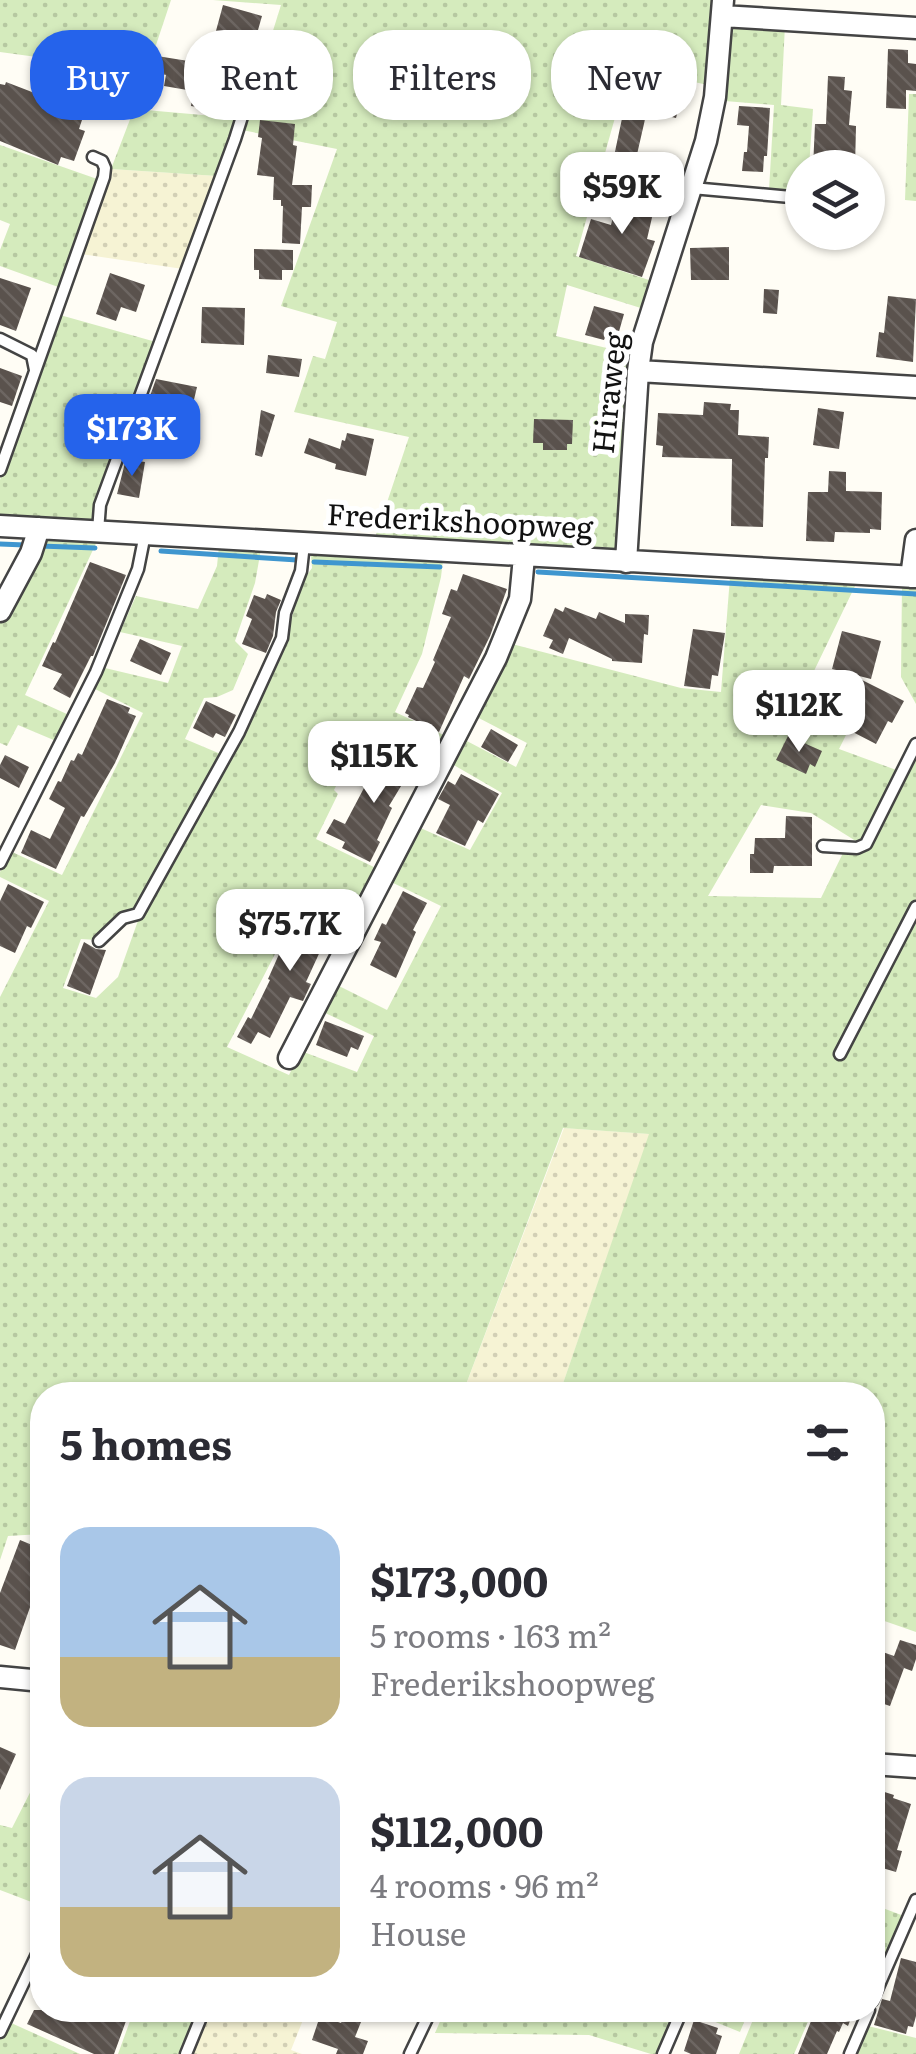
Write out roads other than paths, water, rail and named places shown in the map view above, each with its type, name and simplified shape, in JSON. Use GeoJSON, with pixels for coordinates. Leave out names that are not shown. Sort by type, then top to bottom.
{"type":"FeatureCollection","features":[{"type":"Feature","properties":{"kind":"street"},"geometry":{"type":"LineString","coordinates":[[723,8],[916,28]]}},
{"type":"Feature","properties":{"kind":"street","name":"Hiraweg"},"geometry":{"type":"LineString","coordinates":[[626,562],[638,371],[650,313],[706,141],[715,98],[723,8]]}},
{"type":"Feature","properties":{"kind":"street"},"geometry":{"type":"LineString","coordinates":[[638,371],[916,387]]}},
{"type":"Feature","properties":{"kind":"street","name":"Frederikshoopweg"},"geometry":{"type":"LineString","coordinates":[[0,526],[913,577]]}},
{"type":"Feature","properties":{"kind":"street"},"geometry":{"type":"LineString","coordinates":[[0,611],[31,553],[39,528]]}},
{"type":"Feature","properties":{"kind":"street"},"geometry":{"type":"LineString","coordinates":[[913,577],[916,540]]}},
{"type":"Feature","properties":{"kind":"street"},"geometry":{"type":"LineString","coordinates":[[289,1058],[496,658],[520,599],[524,557]]}},
{"type":"Feature","properties":{"kind":"street"},"geometry":{"type":"LineString","coordinates":[[0,1677],[30,1681]]}},
{"type":"Feature","properties":{"kind":"street"},"geometry":{"type":"LineString","coordinates":[[885,1765],[916,1767]]}},
{"type":"Feature","properties":{"kind":"lane"},"geometry":{"type":"LineString","coordinates":[[98,530],[100,505],[241,120]]}},
{"type":"Feature","properties":{"kind":"lane"},"geometry":{"type":"LineString","coordinates":[[0,470],[104,177],[102,160],[94,157]]}},
{"type":"Feature","properties":{"kind":"lane"},"geometry":{"type":"LineString","coordinates":[[691,188],[785,196]]}},
{"type":"Feature","properties":{"kind":"lane"},"geometry":{"type":"LineString","coordinates":[[0,339],[32,355],[35,372]]}},
{"type":"Feature","properties":{"kind":"lane"},"geometry":{"type":"LineString","coordinates":[[0,863],[96,672],[138,569],[145,533]]}},
{"type":"Feature","properties":{"kind":"lane"},"geometry":{"type":"LineString","coordinates":[[99,941],[123,918],[138,914],[239,732],[282,638],[285,613],[301,571],[304,543]]}},
{"type":"Feature","properties":{"kind":"lane"},"geometry":{"type":"LineString","coordinates":[[823,846],[858,848],[866,844],[916,744]]}},
{"type":"Feature","properties":{"kind":"lane"},"geometry":{"type":"LineString","coordinates":[[840,1054],[916,906]]}},
{"type":"Feature","properties":{"kind":"lane"},"geometry":{"type":"LineString","coordinates":[[885,1972],[916,1900]]}},
{"type":"Feature","properties":{"kind":"lane"},"geometry":{"type":"LineString","coordinates":[[0,2032],[30,1969]]}},
{"type":"Feature","properties":{"kind":"lane"},"geometry":{"type":"LineString","coordinates":[[186,2054],[199,2022]]}},
{"type":"Feature","properties":{"kind":"lane"},"geometry":{"type":"LineString","coordinates":[[410,2054],[425,2022]]}},
{"type":"Feature","properties":{"kind":"lane"},"geometry":{"type":"LineString","coordinates":[[663,2054],[677,2022]]}},
{"type":"Feature","properties":{"kind":"lane"},"geometry":{"type":"LineString","coordinates":[[850,2054],[864,2022]]}},
{"type":"Feature","properties":{"kind":"waterway"},"geometry":{"type":"LineString","coordinates":[[0,544],[25,545]]}},
{"type":"Feature","properties":{"kind":"waterway"},"geometry":{"type":"LineString","coordinates":[[40,546],[95,548]]}},
{"type":"Feature","properties":{"kind":"waterway"},"geometry":{"type":"LineString","coordinates":[[161,551],[297,560]]}},
{"type":"Feature","properties":{"kind":"waterway"},"geometry":{"type":"LineString","coordinates":[[314,562],[440,567]]}},
{"type":"Feature","properties":{"kind":"waterway"},"geometry":{"type":"LineString","coordinates":[[538,572],[916,594]]}}]}
